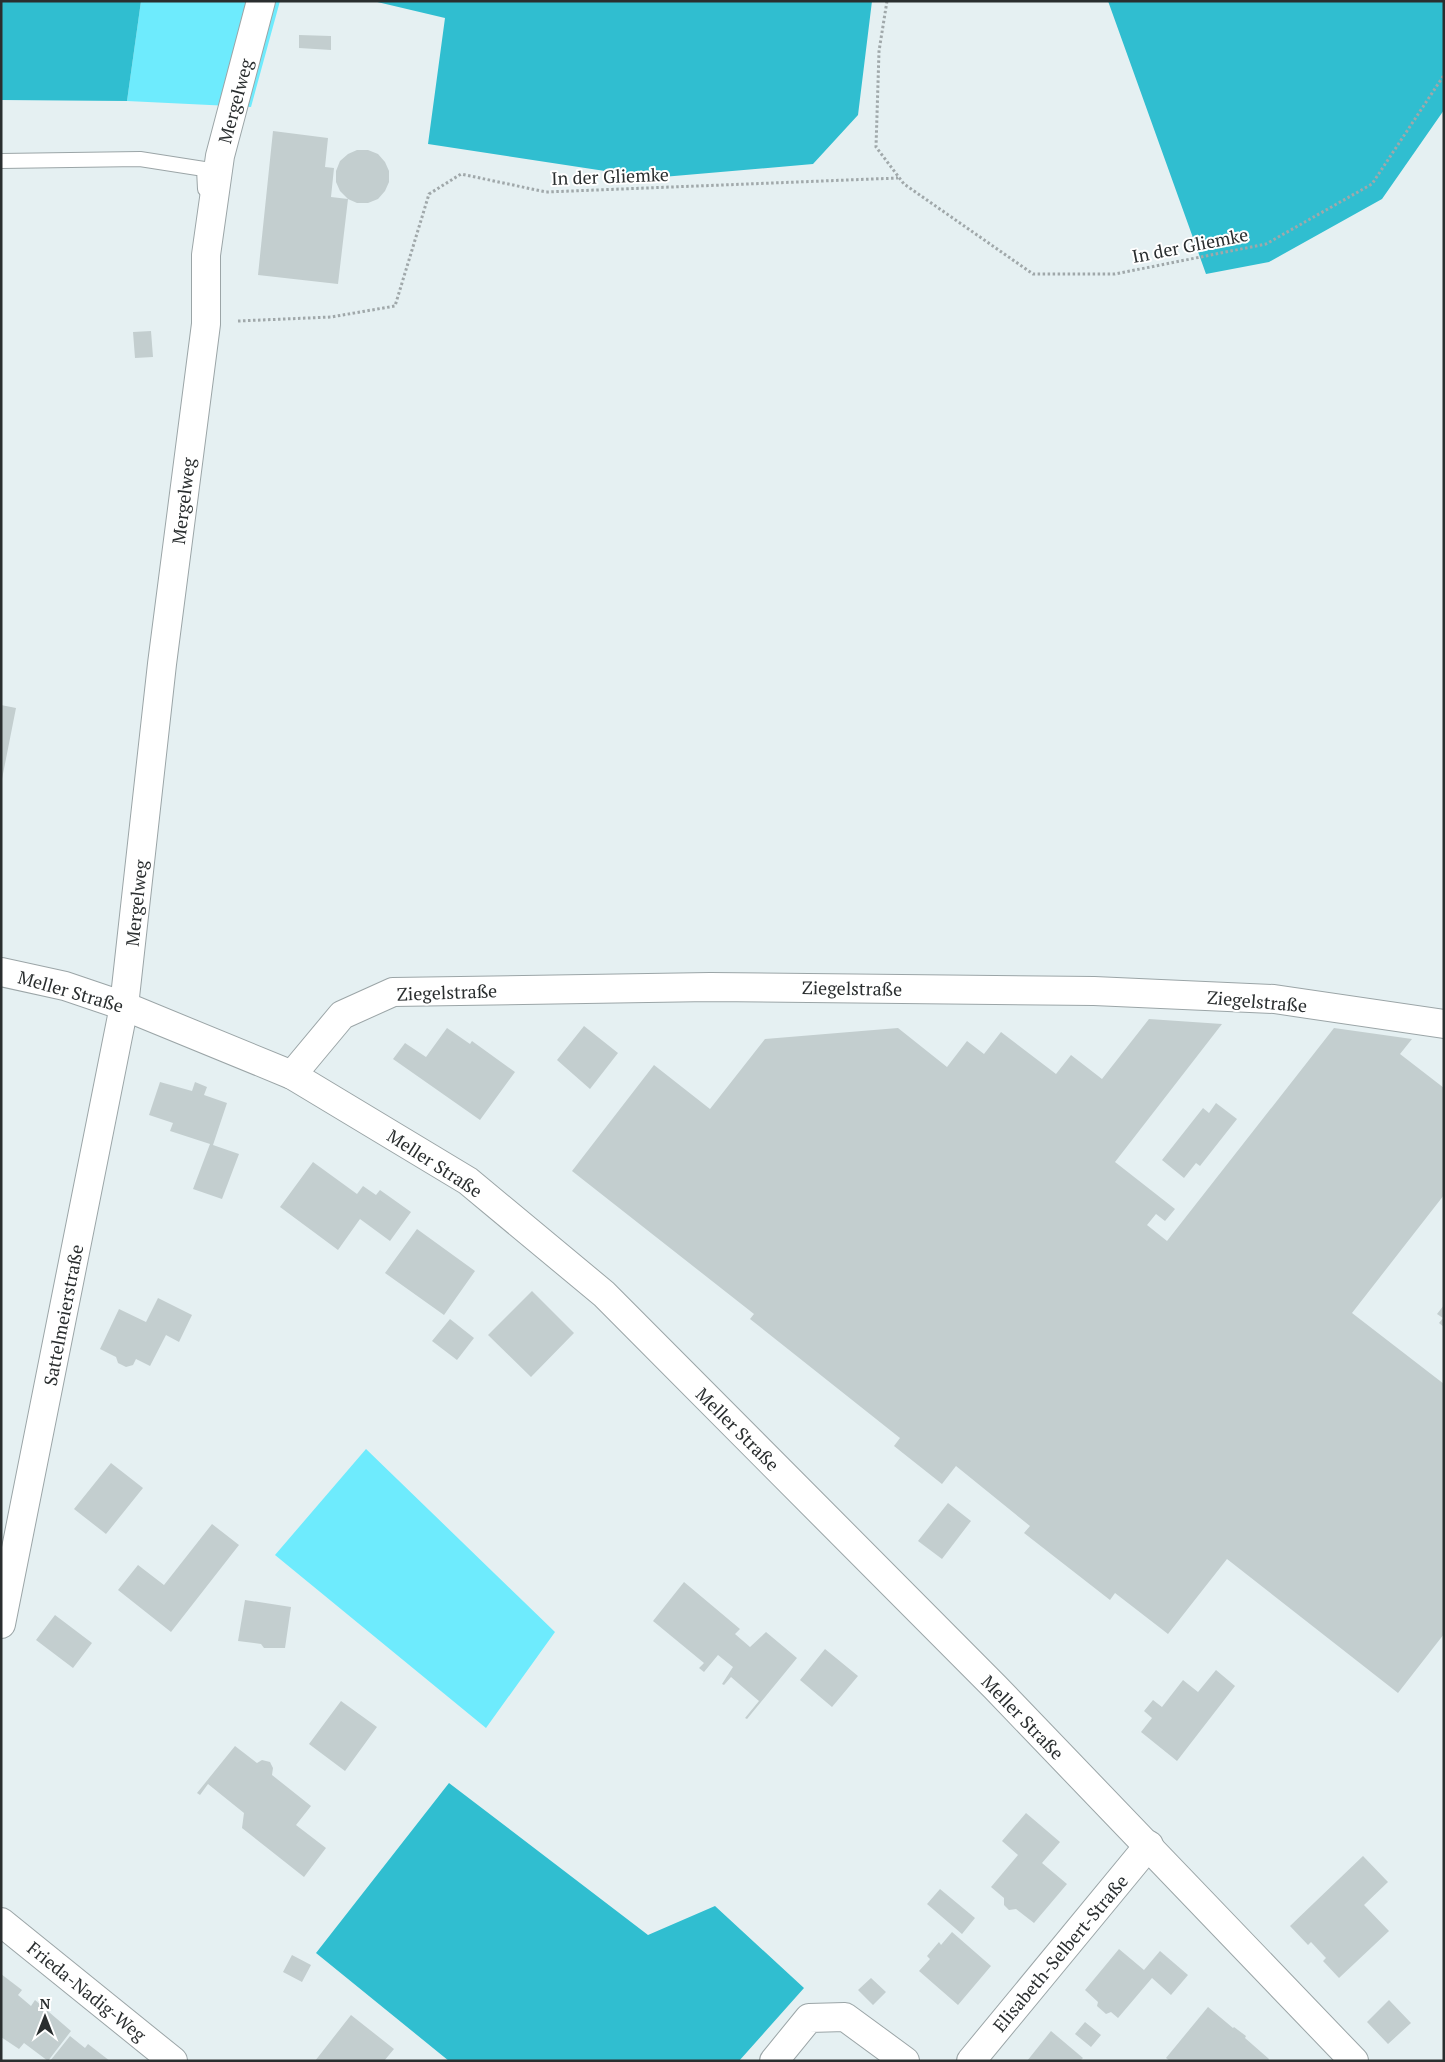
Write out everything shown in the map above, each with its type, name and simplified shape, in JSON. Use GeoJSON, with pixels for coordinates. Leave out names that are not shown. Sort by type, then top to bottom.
{"type":"FeatureCollection","features":[{"type":"Feature","properties":{"kind":"street","name":"Mergelweg"},"geometry":{"type":"LineString","coordinates":[[124,1006],[162,664],[205,331],[206,255],[220,156],[261,1]]}},
{"type":"Feature","properties":{"kind":"street","name":"Meller Straße"},"geometry":{"type":"LineString","coordinates":[[1,972],[65,986],[124,1006],[292,1075],[468,1180],[604,1294],[981,1673],[1354,2061]]}},
{"type":"Feature","properties":{"kind":"street","name":"Ziegelstraße"},"geometry":{"type":"LineString","coordinates":[[292,1075],[342,1015],[393,992],[710,987],[1094,991],[1274,999],[1444,1024]]}},
{"type":"Feature","properties":{"kind":"street","name":"Sattelmeierstraße"},"geometry":{"type":"LineString","coordinates":[[1,1624],[124,1006]]}},
{"type":"Feature","properties":{"kind":"street","name":"Elisabeth-Selbert-Straße"},"geometry":{"type":"LineString","coordinates":[[971,2061],[1148,1846]]}},
{"type":"Feature","properties":{"kind":"street","name":"Frieda-Nadig-Weg"},"geometry":{"type":"LineString","coordinates":[[1,1922],[173,2061]]}},
{"type":"Feature","properties":{"kind":"street"},"geometry":{"type":"LineString","coordinates":[[774,2061],[809,2018],[845,2017],[905,2061]]}},
{"type":"Feature","properties":{"kind":"lane"},"geometry":{"type":"LineString","coordinates":[[1,161],[140,159],[204,169],[206,255]]}},
{"type":"Feature","properties":{"kind":"path","name":"In der Gliemke"},"geometry":{"type":"LineString","coordinates":[[888,1],[879,51],[876,147],[904,184],[1034,274],[1115,274],[1266,244],[1372,184],[1444,75]]}},
{"type":"Feature","properties":{"kind":"path","name":"In der Gliemke"},"geometry":{"type":"LineString","coordinates":[[205,331],[239,321],[331,317],[396,306],[429,194],[461,174],[546,192],[899,178]]}},
{"type":"Feature","properties":{"kind":"shaded area"},"geometry":{"type":"Polygon","coordinates":[[[1,1],[141,1],[127,101],[1,100],[1,1]]]}},
{"type":"Feature","properties":{"kind":"shaded area"},"geometry":{"type":"Polygon","coordinates":[[[141,1],[280,1],[251,107],[127,101],[141,1]]]}},
{"type":"Feature","properties":{"kind":"shaded area"},"geometry":{"type":"Polygon","coordinates":[[[373,1],[872,1],[858,115],[813,164],[651,178],[428,144],[445,18],[373,1]]]}},
{"type":"Feature","properties":{"kind":"shaded area"},"geometry":{"type":"Polygon","coordinates":[[[1108,1],[1444,1],[1444,110],[1382,199],[1269,262],[1206,274],[1108,1]]]}},
{"type":"Feature","properties":{"kind":"shaded area"},"geometry":{"type":"Polygon","coordinates":[[[366,1449],[555,1632],[486,1728],[275,1555],[366,1449]]]}},
{"type":"Feature","properties":{"kind":"shaded area"},"geometry":{"type":"Polygon","coordinates":[[[449,1783],[648,1935],[715,1906],[804,1988],[739,2061],[449,2061],[316,1953],[449,1783]]]}},
{"type":"Feature","properties":{"kind":"building"},"geometry":{"type":"Polygon","coordinates":[[[299,35],[331,36],[331,50],[299,48],[299,35]]]}},
{"type":"Feature","properties":{"kind":"building"},"geometry":{"type":"Polygon","coordinates":[[[273,131],[328,138],[325,167],[334,168],[331,197],[348,199],[338,284],[258,275],[273,131]]]}},
{"type":"Feature","properties":{"kind":"building"},"geometry":{"type":"Polygon","coordinates":[[[357,150],[368,150],[378,154],[385,162],[389,171],[389,182],[385,191],[378,199],[368,203],[357,203],[348,199],[340,191],[336,182],[336,171],[340,161],[348,154],[357,150]]]}},
{"type":"Feature","properties":{"kind":"building"},"geometry":{"type":"Polygon","coordinates":[[[151,331],[153,357],[135,358],[133,332],[151,331]]]}},
{"type":"Feature","properties":{"kind":"building"},"geometry":{"type":"Polygon","coordinates":[[[1,705],[16,708],[2,779],[1,779],[1,705]]]}},
{"type":"Feature","properties":{"kind":"building"},"geometry":{"type":"Polygon","coordinates":[[[1149,1019],[1222,1024],[1115,1162],[1175,1209],[1165,1221],[1156,1214],[1147,1225],[1167,1241],[1334,1028],[1412,1039],[1400,1054],[1444,1088],[1444,1195],[1352,1313],[1444,1384],[1444,1634],[1398,1693],[1227,1559],[1168,1634],[1115,1593],[1110,1600],[1024,1533],[1030,1526],[956,1466],[942,1484],[894,1446],[900,1438],[750,1319],[754,1314],[572,1171],[654,1065],[710,1109],[765,1039],[898,1028],[947,1067],[967,1041],[984,1054],[1001,1032],[1056,1074],[1071,1055],[1102,1079],[1149,1019]]]}},
{"type":"Feature","properties":{"kind":"building"},"geometry":{"type":"Polygon","coordinates":[[[584,1026],[618,1053],[590,1089],[557,1060],[584,1026]]]}},
{"type":"Feature","properties":{"kind":"building"},"geometry":{"type":"Polygon","coordinates":[[[447,1028],[470,1044],[472,1041],[515,1072],[480,1120],[393,1059],[405,1043],[426,1057],[447,1028]]]}},
{"type":"Feature","properties":{"kind":"building"},"geometry":{"type":"Polygon","coordinates":[[[160,1082],[192,1091],[195,1082],[207,1087],[204,1095],[227,1103],[213,1145],[239,1154],[222,1199],[193,1189],[210,1144],[170,1131],[173,1123],[149,1115],[160,1082]]]}},
{"type":"Feature","properties":{"kind":"building"},"geometry":{"type":"Polygon","coordinates":[[[1216,1103],[1237,1119],[1200,1166],[1196,1163],[1184,1178],[1162,1160],[1203,1108],[1209,1113],[1216,1103]]]}},
{"type":"Feature","properties":{"kind":"building"},"geometry":{"type":"Polygon","coordinates":[[[313,1162],[357,1194],[363,1186],[376,1195],[380,1190],[411,1212],[390,1241],[360,1219],[338,1250],[280,1207],[313,1162]]]}},
{"type":"Feature","properties":{"kind":"building"},"geometry":{"type":"Polygon","coordinates":[[[417,1229],[475,1271],[444,1315],[385,1273],[417,1229]]]}},
{"type":"Feature","properties":{"kind":"building"},"geometry":{"type":"Polygon","coordinates":[[[532,1291],[574,1333],[531,1377],[488,1335],[532,1291]]]}},
{"type":"Feature","properties":{"kind":"building"},"geometry":{"type":"Polygon","coordinates":[[[158,1298],[192,1315],[179,1342],[166,1335],[150,1366],[136,1359],[133,1365],[126,1367],[118,1363],[116,1357],[100,1349],[119,1309],[146,1322],[158,1298]]]}},
{"type":"Feature","properties":{"kind":"building"},"geometry":{"type":"Polygon","coordinates":[[[1444,1305],[1444,1327],[1439,1323],[1443,1318],[1437,1314],[1444,1305]]]}},
{"type":"Feature","properties":{"kind":"building"},"geometry":{"type":"Polygon","coordinates":[[[450,1319],[474,1338],[457,1360],[432,1341],[450,1319]]]}},
{"type":"Feature","properties":{"kind":"building"},"geometry":{"type":"Polygon","coordinates":[[[111,1463],[143,1488],[106,1534],[74,1509],[111,1463]]]}},
{"type":"Feature","properties":{"kind":"building"},"geometry":{"type":"Polygon","coordinates":[[[948,1503],[971,1521],[942,1559],[918,1541],[948,1503]]]}},
{"type":"Feature","properties":{"kind":"building"},"geometry":{"type":"Polygon","coordinates":[[[212,1524],[239,1545],[171,1632],[118,1590],[138,1565],[164,1585],[212,1524]]]}},
{"type":"Feature","properties":{"kind":"building"},"geometry":{"type":"Polygon","coordinates":[[[684,1582],[740,1629],[735,1634],[750,1647],[766,1632],[797,1658],[747,1719],[745,1718],[759,1701],[731,1677],[724,1685],[722,1684],[733,1667],[718,1655],[704,1672],[699,1668],[704,1663],[653,1621],[684,1582]]]}},
{"type":"Feature","properties":{"kind":"building"},"geometry":{"type":"Polygon","coordinates":[[[245,1600],[291,1607],[285,1648],[264,1648],[261,1644],[238,1641],[245,1600]]]}},
{"type":"Feature","properties":{"kind":"building"},"geometry":{"type":"Polygon","coordinates":[[[55,1615],[92,1643],[73,1668],[36,1640],[55,1615]]]}},
{"type":"Feature","properties":{"kind":"building"},"geometry":{"type":"Polygon","coordinates":[[[825,1649],[858,1676],[832,1707],[800,1680],[825,1649]]]}},
{"type":"Feature","properties":{"kind":"building"},"geometry":{"type":"Polygon","coordinates":[[[1216,1670],[1235,1686],[1177,1761],[1141,1732],[1152,1718],[1144,1711],[1153,1700],[1162,1707],[1183,1680],[1198,1692],[1216,1670]]]}},
{"type":"Feature","properties":{"kind":"building"},"geometry":{"type":"Polygon","coordinates":[[[341,1701],[377,1727],[345,1771],[309,1744],[341,1701]]]}},
{"type":"Feature","properties":{"kind":"building"},"geometry":{"type":"Polygon","coordinates":[[[235,1746],[257,1763],[262,1760],[270,1762],[273,1768],[272,1775],[311,1806],[296,1825],[326,1848],[304,1877],[242,1828],[244,1813],[208,1784],[200,1795],[197,1793],[235,1746]]]}},
{"type":"Feature","properties":{"kind":"building"},"geometry":{"type":"Polygon","coordinates":[[[1026,1813],[1060,1842],[1042,1863],[1067,1884],[1034,1923],[1016,1909],[1009,1910],[1004,1905],[1004,1898],[991,1887],[1018,1855],[1002,1841],[1026,1813]]]}},
{"type":"Feature","properties":{"kind":"building"},"geometry":{"type":"Polygon","coordinates":[[[1363,1856],[1388,1882],[1364,1905],[1389,1931],[1339,1978],[1323,1961],[1326,1958],[1311,1942],[1308,1945],[1290,1926],[1363,1856]]]}},
{"type":"Feature","properties":{"kind":"building"},"geometry":{"type":"Polygon","coordinates":[[[940,1889],[975,1918],[962,1934],[927,1904],[940,1889]]]}},
{"type":"Feature","properties":{"kind":"building"},"geometry":{"type":"Polygon","coordinates":[[[952,1932],[991,1966],[958,2005],[919,1971],[930,1959],[927,1956],[939,1942],[941,1945],[952,1932]]]}},
{"type":"Feature","properties":{"kind":"building"},"geometry":{"type":"Polygon","coordinates":[[[1119,1949],[1144,1970],[1160,1951],[1188,1975],[1171,1995],[1152,1978],[1118,2018],[1111,2012],[1106,2014],[1097,2006],[1098,2002],[1085,1990],[1119,1949]]]}},
{"type":"Feature","properties":{"kind":"building"},"geometry":{"type":"Polygon","coordinates":[[[292,1955],[311,1965],[302,1982],[283,1972],[292,1955]]]}},
{"type":"Feature","properties":{"kind":"building"},"geometry":{"type":"Polygon","coordinates":[[[1,1974],[22,1990],[18,1995],[31,2006],[35,2000],[71,2031],[48,2061],[24,2043],[19,2049],[1,2037],[1,1974]]]}},
{"type":"Feature","properties":{"kind":"building"},"geometry":{"type":"Polygon","coordinates":[[[871,1978],[886,1992],[873,2005],[858,1990],[871,1978]]]}},
{"type":"Feature","properties":{"kind":"building"},"geometry":{"type":"Polygon","coordinates":[[[1389,2000],[1411,2023],[1388,2044],[1367,2022],[1389,2000]]]}},
{"type":"Feature","properties":{"kind":"building"},"geometry":{"type":"Polygon","coordinates":[[[1208,2007],[1233,2028],[1246,2036],[1245,2038],[1269,2059],[1268,2061],[1170,2061],[1166,2058],[1208,2007]]]}},
{"type":"Feature","properties":{"kind":"building"},"geometry":{"type":"Polygon","coordinates":[[[351,2015],[394,2049],[384,2061],[315,2061],[351,2015]]]}},
{"type":"Feature","properties":{"kind":"building"},"geometry":{"type":"Polygon","coordinates":[[[1085,2022],[1101,2035],[1091,2047],[1075,2034],[1085,2022]]]}},
{"type":"Feature","properties":{"kind":"building"},"geometry":{"type":"Polygon","coordinates":[[[1051,2031],[1083,2058],[1080,2061],[1027,2061],[1051,2031]]]}},
{"type":"Feature","properties":{"kind":"building"},"geometry":{"type":"Polygon","coordinates":[[[70,2036],[85,2048],[88,2044],[110,2061],[50,2061],[70,2036]]]}}]}
